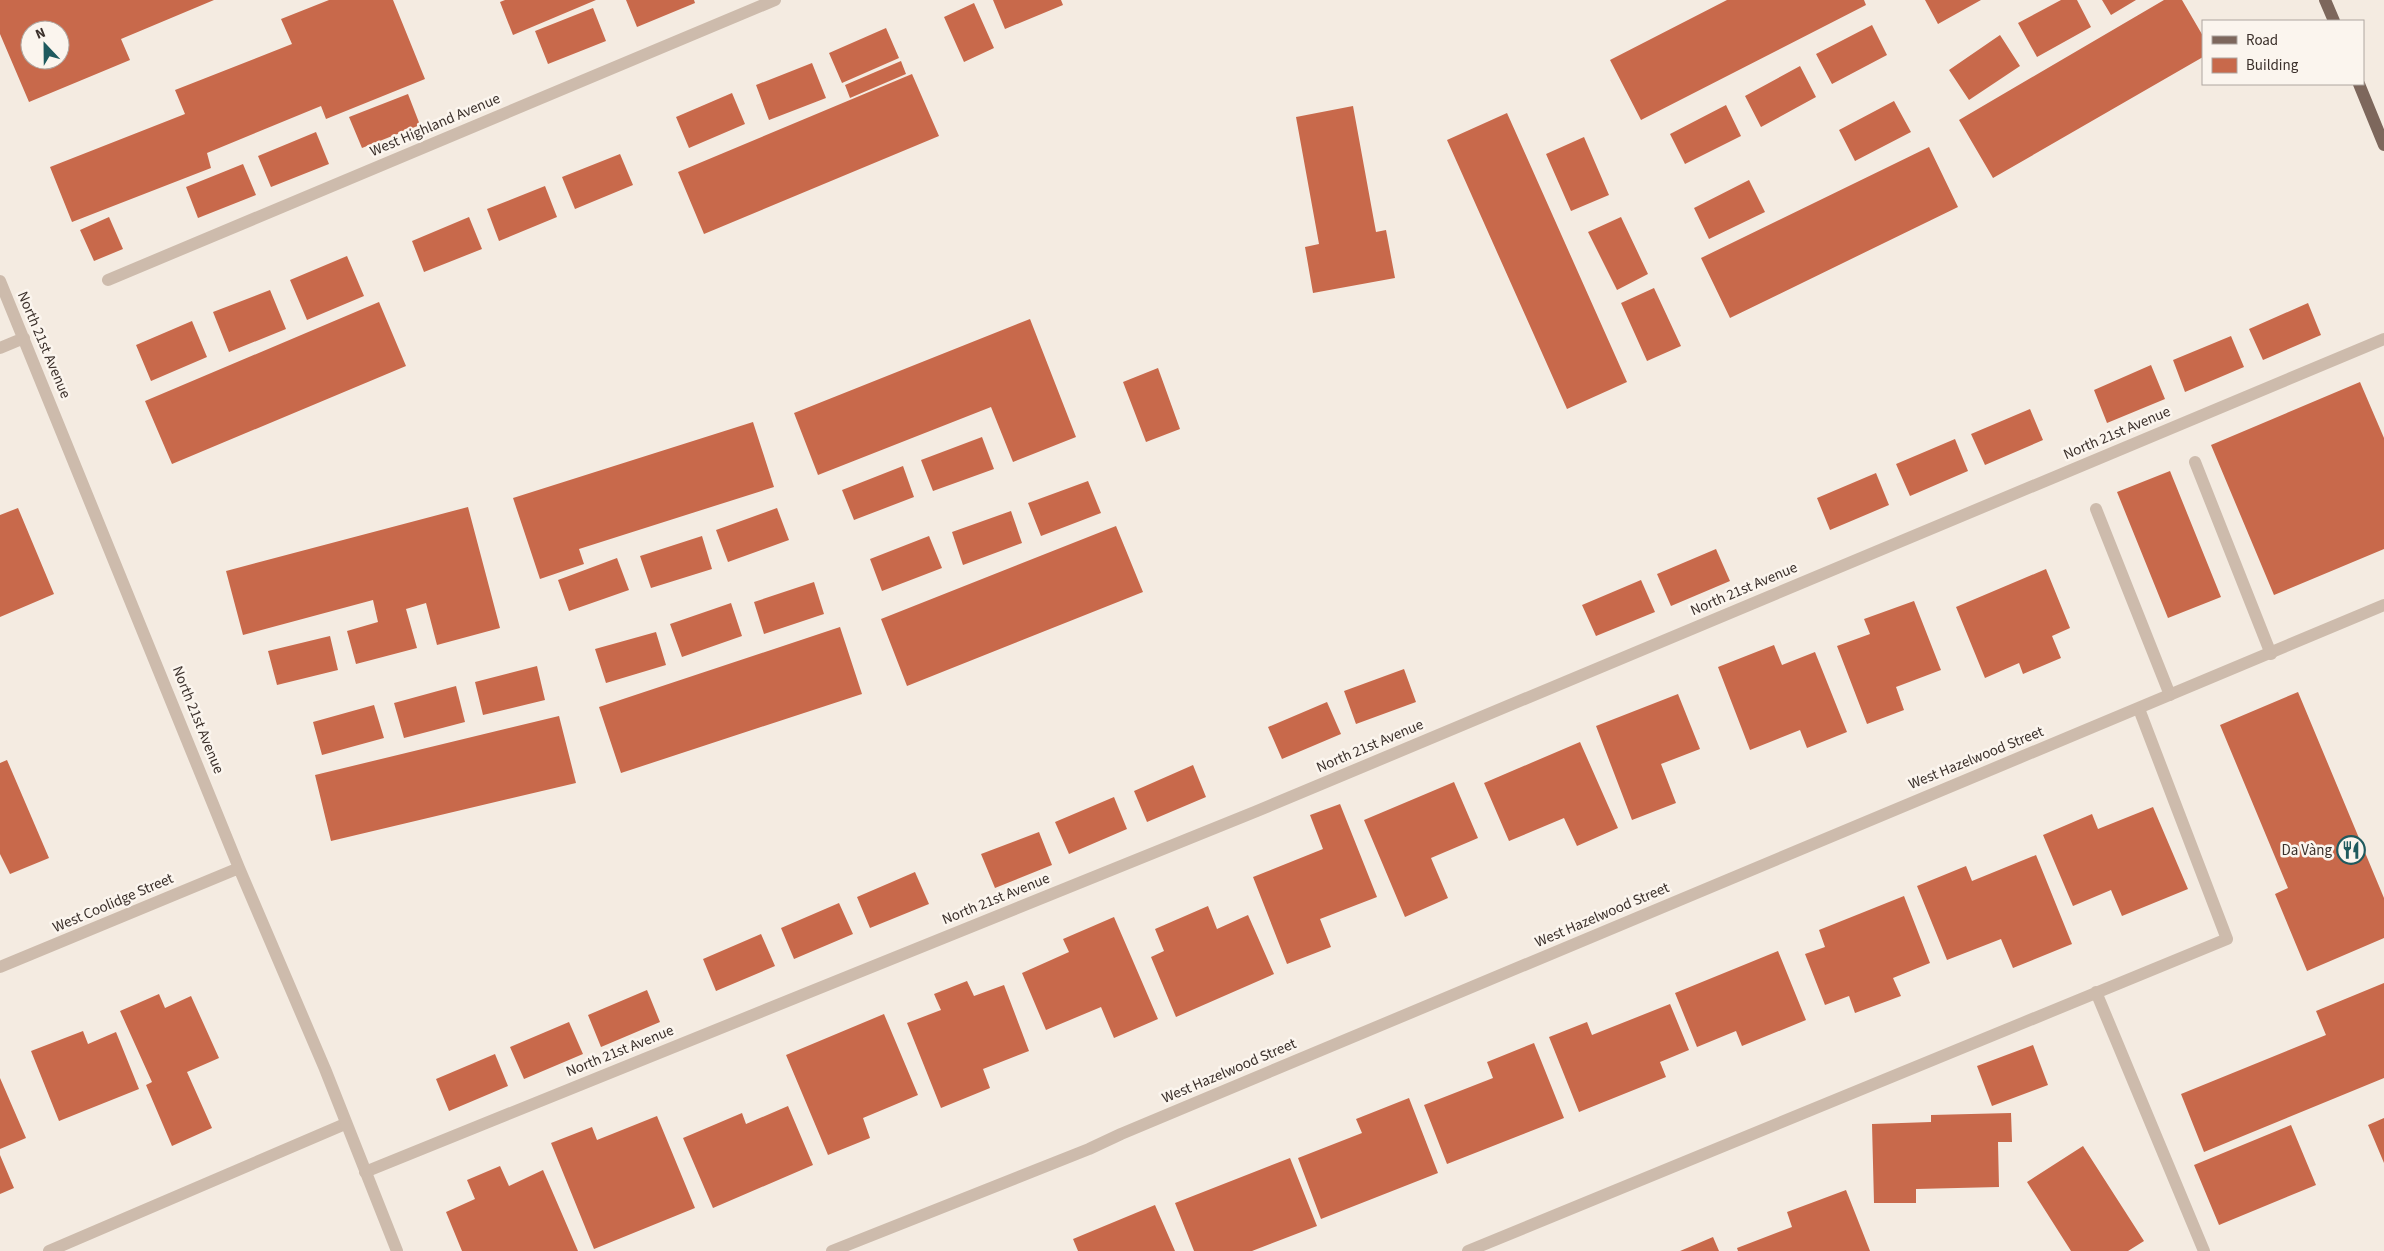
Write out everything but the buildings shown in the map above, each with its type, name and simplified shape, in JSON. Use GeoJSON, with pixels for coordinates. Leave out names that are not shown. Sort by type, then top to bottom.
{"type":"FeatureCollection","features":[{"type":"Feature","properties":{"kind":"main road"},"geometry":{"type":"LineString","coordinates":[[2325,0],[2334,20]]}},
{"type":"Feature","properties":{"kind":"main road"},"geometry":{"type":"LineString","coordinates":[[2359,85],[2384,145]]}},
{"type":"Feature","properties":{"kind":"street","name":"West Highland Avenue"},"geometry":{"type":"LineString","coordinates":[[108,280],[775,0]]}},
{"type":"Feature","properties":{"kind":"street","name":"North 21st Avenue"},"geometry":{"type":"LineString","coordinates":[[0,281],[239,868],[325,1069],[345,1124],[397,1251]]}},
{"type":"Feature","properties":{"kind":"street"},"geometry":{"type":"LineString","coordinates":[[0,348],[24,338]]}},
{"type":"Feature","properties":{"kind":"street","name":"North 21st Avenue"},"geometry":{"type":"LineString","coordinates":[[365,1172],[1257,811],[2384,339]]}},
{"type":"Feature","properties":{"kind":"street"},"geometry":{"type":"LineString","coordinates":[[2195,462],[2271,654]]}},
{"type":"Feature","properties":{"kind":"street"},"geometry":{"type":"LineString","coordinates":[[2096,510],[2170,696]]}},
{"type":"Feature","properties":{"kind":"street","name":"West Hazelwood Street"},"geometry":{"type":"LineString","coordinates":[[832,1251],[1089,1150],[1121,1134],[1899,806],[2170,696],[2384,605]]}},
{"type":"Feature","properties":{"kind":"street"},"geometry":{"type":"LineString","coordinates":[[1468,1251],[2227,939],[2140,708]]}},
{"type":"Feature","properties":{"kind":"street","name":"West Coolidge Street"},"geometry":{"type":"LineString","coordinates":[[0,967],[239,868]]}},
{"type":"Feature","properties":{"kind":"street"},"geometry":{"type":"LineString","coordinates":[[2096,992],[2204,1251]]}},
{"type":"Feature","properties":{"kind":"street"},"geometry":{"type":"LineString","coordinates":[[49,1251],[345,1124]]}},
{"type":"Feature","properties":{"kind":"place","name":"Da Vàng"},"geometry":{"type":"Point","coordinates":[2351,850]}}]}
